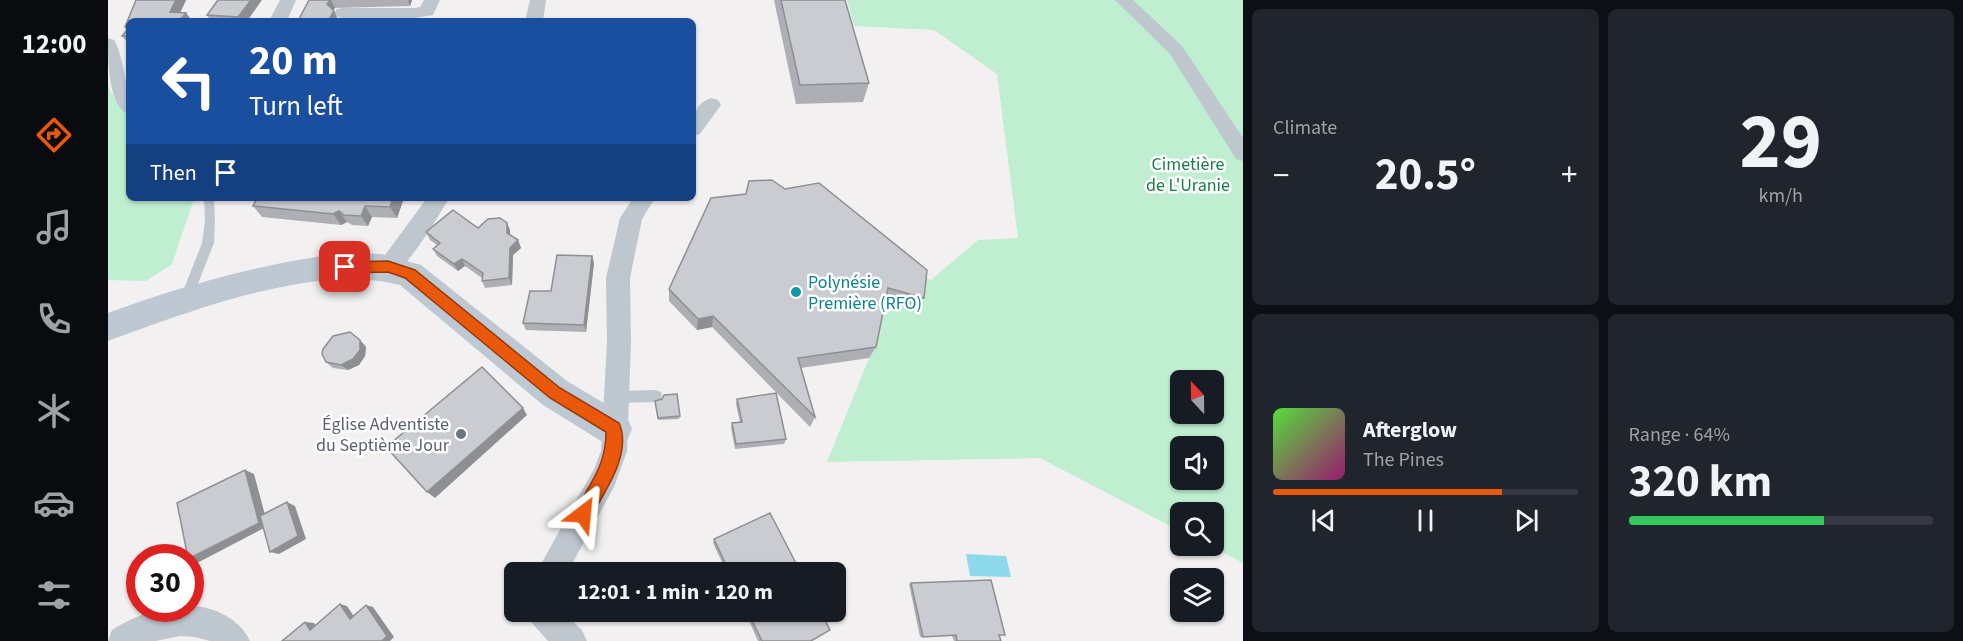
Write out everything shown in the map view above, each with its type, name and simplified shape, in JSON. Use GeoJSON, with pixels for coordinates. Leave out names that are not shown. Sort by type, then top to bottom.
{"type":"FeatureCollection","features":[{"type":"Feature","properties":{"kind":"street"},"geometry":{"type":"LineString","coordinates":[[279,18],[288,0]]}},
{"type":"Feature","properties":{"kind":"street"},"geometry":{"type":"LineString","coordinates":[[343,13],[415,13],[427,11],[432,0]]}},
{"type":"Feature","properties":{"kind":"street"},"geometry":{"type":"LineString","coordinates":[[535,18],[538,0]]}},
{"type":"Feature","properties":{"kind":"street"},"geometry":{"type":"LineString","coordinates":[[1123,0],[1176,50],[1243,154]]}},
{"type":"Feature","properties":{"kind":"street"},"geometry":{"type":"LineString","coordinates":[[108,44],[113,58],[116,94],[126,106]]}},
{"type":"Feature","properties":{"kind":"street"},"geometry":{"type":"LineString","coordinates":[[696,125],[711,105]]}},
{"type":"Feature","properties":{"kind":"street"},"geometry":{"type":"LineString","coordinates":[[388,266],[414,235],[436,201]]}},
{"type":"Feature","properties":{"kind":"street"},"geometry":{"type":"LineString","coordinates":[[557,562],[604,477],[614,451],[619,342],[616,308],[618,278],[622,248],[631,218],[642,201]]}},
{"type":"Feature","properties":{"kind":"street"},"geometry":{"type":"LineString","coordinates":[[108,327],[239,285],[318,269],[388,266],[410,274],[555,393],[615,413]]}},
{"type":"Feature","properties":{"kind":"street"},"geometry":{"type":"LineString","coordinates":[[123,641],[134,633],[155,625],[180,621],[209,624],[228,634],[234,641]]}},
{"type":"Feature","properties":{"kind":"street"},"geometry":{"type":"LineString","coordinates":[[551,622],[571,641]]}},
{"type":"Feature","properties":{"kind":"lane"},"geometry":{"type":"LineString","coordinates":[[185,301],[208,243],[209,201]]}},
{"type":"Feature","properties":{"kind":"lane"},"geometry":{"type":"LineString","coordinates":[[615,413],[656,396]]}},
{"type":"Feature","properties":{"kind":"green space","name":"Cimetière de L'Uranie"},"geometry":{"type":"Polygon","coordinates":[[[847,0],[1243,0],[1243,563],[1224,553],[1224,502],[1170,502],[1170,526],[1040,458],[827,462],[869,358],[881,300],[915,310],[901,267],[931,280],[978,240],[1018,238],[997,74],[934,30],[854,26],[847,0]]]}},
{"type":"Feature","properties":{"kind":"green space"},"geometry":{"type":"Polygon","coordinates":[[[108,83],[110,91],[126,111],[126,201],[193,201],[172,264],[146,281],[108,280],[108,83]]]}},
{"type":"Feature","properties":{"kind":"water"},"geometry":{"type":"Polygon","coordinates":[[[966,554],[1006,556],[1011,577],[970,576],[966,554]]]}},
{"type":"Feature","properties":{"kind":"building"},"geometry":{"type":"Polygon","coordinates":[[[136,0],[176,0],[170,12],[186,13],[182,18],[129,18],[136,0]]]}},
{"type":"Feature","properties":{"kind":"building"},"geometry":{"type":"Polygon","coordinates":[[[218,0],[251,0],[238,17],[207,15],[218,0]]]}},
{"type":"Feature","properties":{"kind":"building"},"geometry":{"type":"Polygon","coordinates":[[[309,0],[330,0],[327,4],[334,11],[330,18],[300,18],[309,0]]]}},
{"type":"Feature","properties":{"kind":"building"},"geometry":{"type":"Polygon","coordinates":[[[781,0],[845,0],[869,83],[800,85],[781,0]]]}},
{"type":"Feature","properties":{"kind":"building","name":"Polynésie Première (RFO)"},"geometry":{"type":"Polygon","coordinates":[[[772,180],[785,189],[819,183],[927,270],[924,298],[888,288],[876,347],[798,358],[815,417],[713,316],[698,319],[669,289],[711,198],[746,194],[749,181],[772,180]]]}},
{"type":"Feature","properties":{"kind":"building"},"geometry":{"type":"Polygon","coordinates":[[[256,201],[392,201],[390,207],[365,206],[361,216],[344,215],[339,211],[333,214],[253,206],[256,201]]]}},
{"type":"Feature","properties":{"kind":"building"},"geometry":{"type":"Polygon","coordinates":[[[453,210],[478,228],[488,219],[500,218],[507,223],[507,233],[518,240],[510,248],[509,278],[482,281],[483,273],[462,259],[454,264],[433,249],[440,243],[426,232],[453,210]]]}},
{"type":"Feature","properties":{"kind":"building"},"geometry":{"type":"Polygon","coordinates":[[[557,255],[592,256],[584,325],[523,323],[530,291],[551,291],[557,255]]]}},
{"type":"Feature","properties":{"kind":"building"},"geometry":{"type":"Polygon","coordinates":[[[350,332],[360,340],[360,350],[353,359],[341,365],[326,362],[322,354],[323,349],[333,336],[350,332]]]}},
{"type":"Feature","properties":{"kind":"building","name":"Église Adventiste du Septième Jour"},"geometry":{"type":"Polygon","coordinates":[[[482,367],[523,408],[427,492],[386,447],[482,367]]]}},
{"type":"Feature","properties":{"kind":"building"},"geometry":{"type":"Polygon","coordinates":[[[776,393],[786,439],[736,444],[732,423],[742,422],[737,399],[776,393]]]}},
{"type":"Feature","properties":{"kind":"building"},"geometry":{"type":"Polygon","coordinates":[[[677,394],[680,416],[658,418],[655,401],[662,399],[664,395],[677,394]]]}},
{"type":"Feature","properties":{"kind":"building"},"geometry":{"type":"Polygon","coordinates":[[[245,470],[259,523],[204,551],[204,544],[185,544],[177,503],[245,470]]]}},
{"type":"Feature","properties":{"kind":"building"},"geometry":{"type":"Polygon","coordinates":[[[287,502],[298,536],[270,552],[260,516],[287,502]]]}},
{"type":"Feature","properties":{"kind":"building"},"geometry":{"type":"Polygon","coordinates":[[[770,513],[795,562],[725,562],[714,539],[770,513]]]}},
{"type":"Feature","properties":{"kind":"building"},"geometry":{"type":"Polygon","coordinates":[[[991,580],[1005,635],[999,635],[1001,641],[957,641],[956,635],[923,637],[911,583],[991,580]]]}},
{"type":"Feature","properties":{"kind":"building"},"geometry":{"type":"Polygon","coordinates":[[[340,604],[350,619],[366,605],[387,636],[382,641],[282,641],[305,622],[310,630],[340,604]]]}},
{"type":"Feature","properties":{"kind":"building"},"geometry":{"type":"Polygon","coordinates":[[[753,622],[826,622],[830,630],[811,641],[762,641],[753,622]]]}},
{"type":"Feature","properties":{"kind":"place","name":"Polynésie Première (RFO)"},"geometry":{"type":"Point","coordinates":[796,292]}},
{"type":"Feature","properties":{"kind":"place","name":"Église Adventiste du Septième Jour"},"geometry":{"type":"Point","coordinates":[461,434]}},
{"type":"Feature","properties":{"kind":"route"},"geometry":{"type":"LineString","coordinates":[[345,267],[388,266],[410,274],[555,393],[614,429],[614,451],[604,477],[583,514]]}}]}
